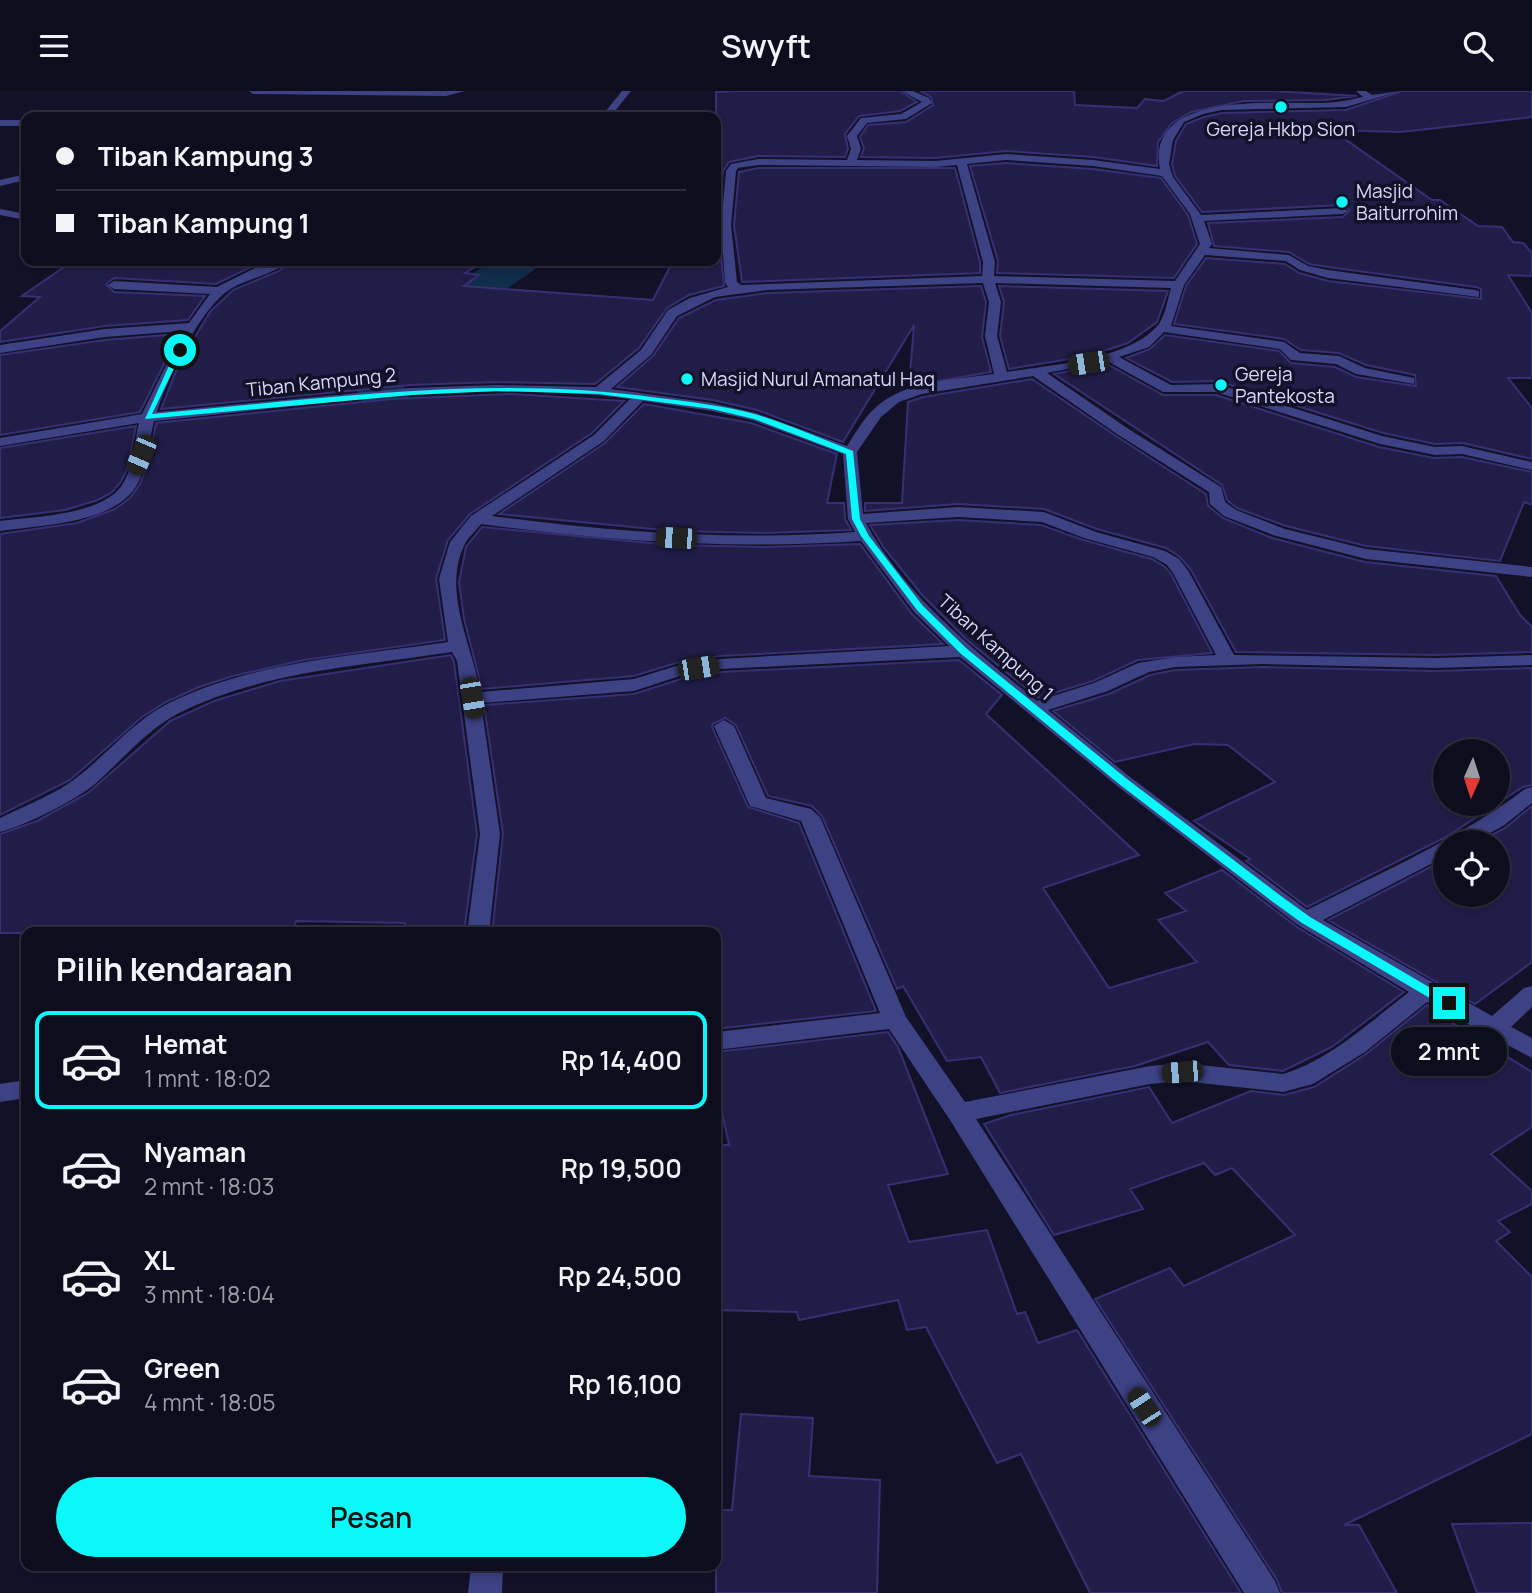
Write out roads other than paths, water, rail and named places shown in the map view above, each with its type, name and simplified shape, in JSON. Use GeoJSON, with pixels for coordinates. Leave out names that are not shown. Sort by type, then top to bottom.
{"type":"FeatureCollection","features":[{"type":"Feature","properties":{"kind":"street"},"geometry":{"type":"LineString","coordinates":[[253,91],[461,91]]}},
{"type":"Feature","properties":{"kind":"street"},"geometry":{"type":"LineString","coordinates":[[609,112],[628,91]]}},
{"type":"Feature","properties":{"kind":"street"},"geometry":{"type":"LineString","coordinates":[[852,161],[856,149],[852,136],[864,120],[903,117],[927,103],[926,100],[906,91]]}},
{"type":"Feature","properties":{"kind":"street"},"geometry":{"type":"LineString","coordinates":[[850,452],[876,414],[894,399],[929,388],[1088,363],[1144,344],[1166,324],[1178,285],[1206,244],[1196,218],[1166,173],[1164,163],[1171,132],[1185,115],[1210,101],[1237,95],[1331,101],[1364,95],[1385,96],[1396,91]]}},
{"type":"Feature","properties":{"kind":"street"},"geometry":{"type":"LineString","coordinates":[[0,123],[21,123]]}},
{"type":"Feature","properties":{"kind":"street"},"geometry":{"type":"LineString","coordinates":[[738,288],[731,283],[726,225],[729,177],[735,166],[777,161],[935,164],[1006,157],[1093,163],[1166,173]]}},
{"type":"Feature","properties":{"kind":"street"},"geometry":{"type":"LineString","coordinates":[[961,162],[989,262],[988,279],[995,302],[990,336],[1001,376]]}},
{"type":"Feature","properties":{"kind":"street"},"geometry":{"type":"LineString","coordinates":[[0,183],[21,178]]}},
{"type":"Feature","properties":{"kind":"street"},"geometry":{"type":"LineString","coordinates":[[1196,218],[1343,211]]}},
{"type":"Feature","properties":{"kind":"street"},"geometry":{"type":"LineString","coordinates":[[0,212],[21,216]]}},
{"type":"Feature","properties":{"kind":"street"},"geometry":{"type":"LineString","coordinates":[[1203,251],[1290,258],[1304,268],[1328,274],[1475,294]]}},
{"type":"Feature","properties":{"kind":"street"},"geometry":{"type":"LineString","coordinates":[[0,526],[51,519],[109,504],[121,496],[141,455],[147,417],[191,327],[220,291],[270,266]]}},
{"type":"Feature","properties":{"kind":"street"},"geometry":{"type":"LineString","coordinates":[[599,391],[651,347],[663,321],[679,308],[738,288],[899,280],[988,279],[1082,279],[1178,285]]}},
{"type":"Feature","properties":{"kind":"street"},"geometry":{"type":"LineString","coordinates":[[114,285],[220,291]]}},
{"type":"Feature","properties":{"kind":"street"},"geometry":{"type":"LineString","coordinates":[[0,349],[105,333],[191,327]]}},
{"type":"Feature","properties":{"kind":"street"},"geometry":{"type":"LineString","coordinates":[[1162,328],[1284,346],[1296,357],[1339,360],[1361,371],[1409,380]]}},
{"type":"Feature","properties":{"kind":"street"},"geometry":{"type":"LineString","coordinates":[[1107,356],[1168,389],[1217,388],[1380,440],[1435,451],[1462,450],[1532,466]]}},
{"type":"Feature","properties":{"kind":"street"},"geometry":{"type":"LineString","coordinates":[[1035,371],[1216,491],[1218,504],[1237,516],[1279,532],[1366,554],[1483,564],[1532,572]]}},
{"type":"Feature","properties":{"kind":"street","name":"Tiban Kampung 2"},"geometry":{"type":"LineString","coordinates":[[0,442],[147,417],[411,392],[497,389],[599,391],[638,399],[712,407],[756,417],[850,452]]}},
{"type":"Feature","properties":{"kind":"street"},"geometry":{"type":"LineString","coordinates":[[479,927],[490,834],[466,661],[457,646],[447,579],[456,545],[477,519],[599,438],[638,399]]}},
{"type":"Feature","properties":{"kind":"street","name":"Tiban Kampung 1"},"geometry":{"type":"LineString","coordinates":[[850,452],[856,519],[865,536],[920,608],[964,651],[1123,782],[1306,920],[1426,991],[1532,1049]]}},
{"type":"Feature","properties":{"kind":"street"},"geometry":{"type":"LineString","coordinates":[[856,519],[958,512],[1025,513],[1159,554],[1173,562],[1181,572],[1227,659]]}},
{"type":"Feature","properties":{"kind":"street"},"geometry":{"type":"LineString","coordinates":[[477,519],[570,532],[749,542],[813,541],[865,536]]}},
{"type":"Feature","properties":{"kind":"street"},"geometry":{"type":"LineString","coordinates":[[0,826],[86,781],[134,735],[172,709],[219,689],[270,675],[457,646]]}},
{"type":"Feature","properties":{"kind":"street"},"geometry":{"type":"LineString","coordinates":[[472,698],[634,685],[648,683],[676,671],[720,664],[964,651]]}},
{"type":"Feature","properties":{"kind":"street"},"geometry":{"type":"LineString","coordinates":[[1032,709],[1101,687],[1144,667],[1175,661],[1227,659],[1436,663],[1532,660]]}},
{"type":"Feature","properties":{"kind":"street"},"geometry":{"type":"LineString","coordinates":[[724,726],[757,801],[776,810],[800,810],[810,817],[895,1020],[959,1113],[1263,1593]]}},
{"type":"Feature","properties":{"kind":"street"},"geometry":{"type":"LineString","coordinates":[[1479,830],[1496,821],[1532,793]]}},
{"type":"Feature","properties":{"kind":"street"},"geometry":{"type":"LineString","coordinates":[[1306,920],[1433,854]]}},
{"type":"Feature","properties":{"kind":"street"},"geometry":{"type":"LineString","coordinates":[[959,1113],[1150,1075],[1182,1072],[1283,1083],[1304,1077],[1356,1047],[1426,991]]}},
{"type":"Feature","properties":{"kind":"street"},"geometry":{"type":"LineString","coordinates":[[1495,1027],[1532,994]]}},
{"type":"Feature","properties":{"kind":"street"},"geometry":{"type":"LineString","coordinates":[[721,1040],[895,1020]]}},
{"type":"Feature","properties":{"kind":"street"},"geometry":{"type":"LineString","coordinates":[[0,1093],[21,1090]]}},
{"type":"Feature","properties":{"kind":"street"},"geometry":{"type":"LineString","coordinates":[[485,1593],[487,1571]]}},
{"type":"Feature","properties":{"kind":"waterway"},"geometry":{"type":"LineString","coordinates":[[334,480],[352,465],[366,448],[389,407],[378,377],[380,366],[389,354],[422,326],[512,266]]}},
{"type":"Feature","properties":{"kind":"place","name":"Gereja Hkbp Sion"},"geometry":{"type":"Point","coordinates":[1281,107]}},
{"type":"Feature","properties":{"kind":"place","name":"Masjid Baiturrohim"},"geometry":{"type":"Point","coordinates":[1342,202]}},
{"type":"Feature","properties":{"kind":"place","name":"Masjid Nurul Amanatul Haq"},"geometry":{"type":"Point","coordinates":[687,379]}},
{"type":"Feature","properties":{"kind":"place","name":"Gereja Pantekosta"},"geometry":{"type":"Point","coordinates":[1221,385]}}]}
